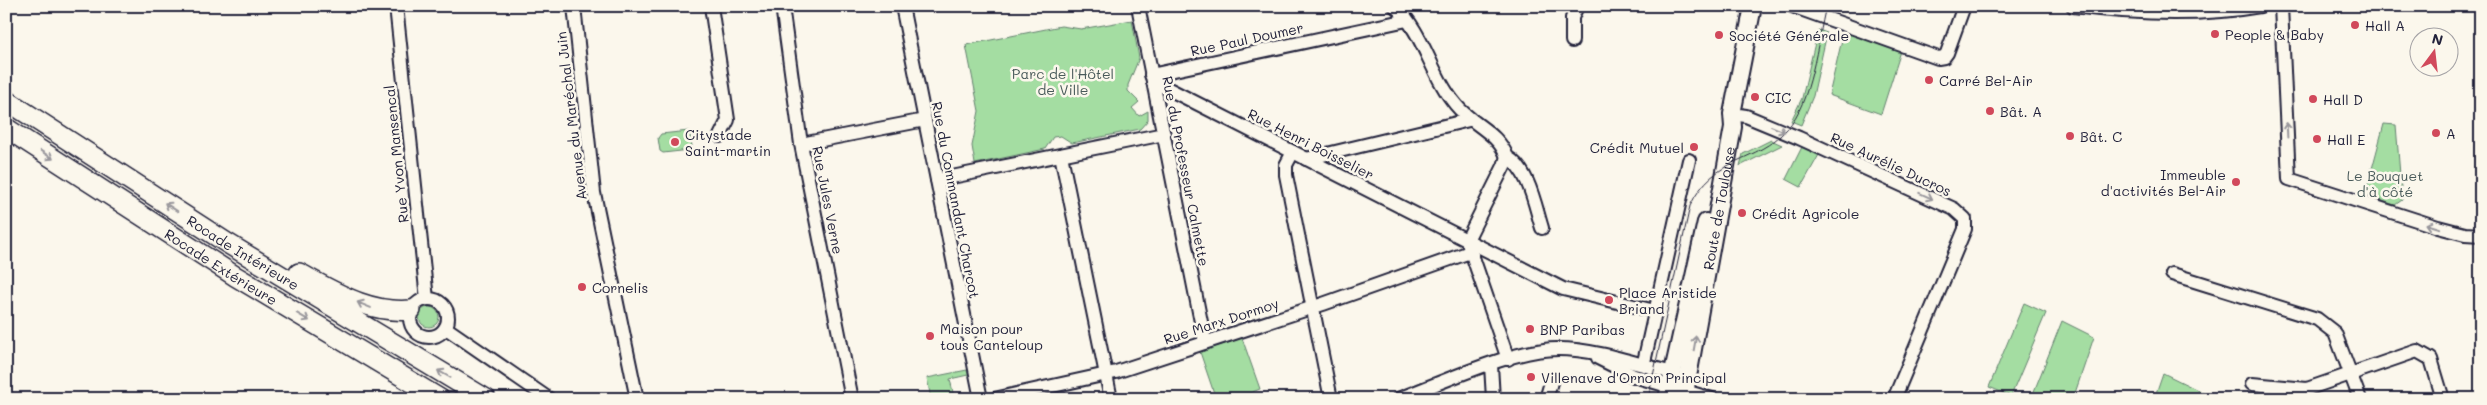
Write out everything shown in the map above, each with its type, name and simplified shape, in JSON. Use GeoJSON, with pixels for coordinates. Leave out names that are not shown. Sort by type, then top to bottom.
{"type":"FeatureCollection","features":[{"type":"Feature","properties":{"kind":"highway","name":"Rocade Intérieure"},"geometry":{"type":"LineString","coordinates":[[6,100],[227,243],[486,399]]}},
{"type":"Feature","properties":{"kind":"highway","name":"Rocade Extérieure"},"geometry":{"type":"LineString","coordinates":[[6,128],[235,276],[440,399]]}},
{"type":"Feature","properties":{"kind":"highway"},"geometry":{"type":"LineString","coordinates":[[227,243],[286,266],[368,307],[382,311],[411,310]]}},
{"type":"Feature","properties":{"kind":"highway"},"geometry":{"type":"LineString","coordinates":[[418,386],[436,399]]}},
{"type":"Feature","properties":{"kind":"main road","name":"Route de Toulouse"},"geometry":{"type":"LineString","coordinates":[[1676,390],[1725,126],[1732,114],[1753,6]]}},
{"type":"Feature","properties":{"kind":"street","name":"Rue Yvon Mansencal"},"geometry":{"type":"LineString","coordinates":[[396,6],[426,298]]}},
{"type":"Feature","properties":{"kind":"street","name":"Avenue du Maréchal Juin"},"geometry":{"type":"LineString","coordinates":[[574,6],[594,194],[637,399]]}},
{"type":"Feature","properties":{"kind":"street"},"geometry":{"type":"LineString","coordinates":[[711,6],[728,120],[720,136]]}},
{"type":"Feature","properties":{"kind":"street","name":"Rue Jules Verne"},"geometry":{"type":"LineString","coordinates":[[782,6],[801,144],[852,399]]}},
{"type":"Feature","properties":{"kind":"street","name":"Rue du Commandant Charcot"},"geometry":{"type":"LineString","coordinates":[[902,6],[981,399]]}},
{"type":"Feature","properties":{"kind":"street","name":"Rue du Professeur Calmette"},"geometry":{"type":"LineString","coordinates":[[1138,6],[1205,342]]}},
{"type":"Feature","properties":{"kind":"street"},"geometry":{"type":"LineString","coordinates":[[1395,6],[1407,20],[1454,104],[1469,120],[1494,136],[1503,147],[1506,157],[1504,166],[1469,246],[1508,359]]}},
{"type":"Feature","properties":{"kind":"street"},"geometry":{"type":"LineString","coordinates":[[1572,41],[1572,18],[1577,6]]}},
{"type":"Feature","properties":{"kind":"street"},"geometry":{"type":"LineString","coordinates":[[1792,6],[1938,58],[1944,57],[1947,53],[1964,6]]}},
{"type":"Feature","properties":{"kind":"street"},"geometry":{"type":"LineString","coordinates":[[2073,6],[2164,14],[2227,12],[2260,6]]}},
{"type":"Feature","properties":{"kind":"street"},"geometry":{"type":"LineString","coordinates":[[2281,6],[2289,179],[2438,227],[2465,234],[2481,234]]}},
{"type":"Feature","properties":{"kind":"street","name":"Rue Paul Doumer"},"geometry":{"type":"LineString","coordinates":[[1152,78],[1407,20]]}},
{"type":"Feature","properties":{"kind":"street","name":"Rue Henri Boisselier"},"geometry":{"type":"LineString","coordinates":[[1152,78],[1456,235],[1469,246],[1563,289],[1655,312]]}},
{"type":"Feature","properties":{"kind":"street","name":"Rue Aurélie Ducros"},"geometry":{"type":"LineString","coordinates":[[1732,114],[1746,116],[1799,138],[1954,209],[1965,219],[1965,229],[1894,399]]}},
{"type":"Feature","properties":{"kind":"street"},"geometry":{"type":"LineString","coordinates":[[801,144],[925,120]]}},
{"type":"Feature","properties":{"kind":"street"},"geometry":{"type":"LineString","coordinates":[[1306,159],[1469,120]]}},
{"type":"Feature","properties":{"kind":"street"},"geometry":{"type":"LineString","coordinates":[[937,180],[1164,134]]}},
{"type":"Feature","properties":{"kind":"street"},"geometry":{"type":"LineString","coordinates":[[1293,152],[1286,165],[1286,175],[1331,399]]}},
{"type":"Feature","properties":{"kind":"street"},"geometry":{"type":"LineString","coordinates":[[1061,155],[1111,399]]}},
{"type":"Feature","properties":{"kind":"street"},"geometry":{"type":"LineString","coordinates":[[1506,157],[1513,161],[1519,169],[1531,192],[1542,228]]}},
{"type":"Feature","properties":{"kind":"street"},"geometry":{"type":"LineString","coordinates":[[1644,362],[1690,160]]}},
{"type":"Feature","properties":{"kind":"street","name":"Rue Marx Dormoy"},"geometry":{"type":"LineString","coordinates":[[994,399],[1106,375],[1314,307],[1454,258],[1469,246]]}},
{"type":"Feature","properties":{"kind":"street"},"geometry":{"type":"LineString","coordinates":[[2172,274],[2317,319],[2335,333],[2360,399]]}},
{"type":"Feature","properties":{"kind":"street"},"geometry":{"type":"LineString","coordinates":[[426,298],[433,298],[444,305],[449,316],[446,328],[436,336],[423,336],[413,328],[411,323],[411,310],[426,298]]}},
{"type":"Feature","properties":{"kind":"street"},"geometry":{"type":"LineString","coordinates":[[446,328],[550,399]]}},
{"type":"Feature","properties":{"kind":"street"},"geometry":{"type":"LineString","coordinates":[[1398,399],[1508,359],[1524,354],[1556,349],[1589,353],[1676,390],[1712,399]]}},
{"type":"Feature","properties":{"kind":"street"},"geometry":{"type":"LineString","coordinates":[[2252,384],[2307,389],[2417,351],[2432,358],[2444,399]]}},
{"type":"Feature","properties":{"kind":"street"},"geometry":{"type":"LineString","coordinates":[[1491,365],[1493,399]]}},
{"type":"Feature","properties":{"kind":"street"},"geometry":{"type":"LineString","coordinates":[[1546,399],[1552,379]]}},
{"type":"Feature","properties":{"kind":"green space","name":"Parc de l'Hôtel de Ville"},"geometry":{"type":"Polygon","coordinates":[[[1132,20],[1139,58],[1128,85],[1128,91],[1139,102],[1132,108],[1139,116],[1148,111],[1148,120],[1140,129],[1072,143],[1061,136],[1053,137],[1045,149],[975,164],[972,146],[979,111],[966,45],[1061,26],[1081,29],[1132,20]]]}},
{"type":"Feature","properties":{"kind":"green space"},"geometry":{"type":"Polygon","coordinates":[[[1818,30],[1827,33],[1813,96],[1801,125],[1791,121],[1802,98],[1818,30]]]}},
{"type":"Feature","properties":{"kind":"green space"},"geometry":{"type":"Polygon","coordinates":[[[1844,31],[1901,51],[1881,114],[1829,95],[1844,31]]]}},
{"type":"Feature","properties":{"kind":"green space","name":"Le Bouquet d'à côté"},"geometry":{"type":"Polygon","coordinates":[[[2384,124],[2396,125],[2402,200],[2395,205],[2365,195],[2384,124]]]}},
{"type":"Feature","properties":{"kind":"green space","name":"Citystade Saint-martin"},"geometry":{"type":"Polygon","coordinates":[[[689,131],[692,146],[690,150],[663,153],[660,151],[658,138],[661,134],[689,131]]]}},
{"type":"Feature","properties":{"kind":"green space"},"geometry":{"type":"Polygon","coordinates":[[[1771,140],[1782,145],[1740,166],[1743,154],[1771,140]]]}},
{"type":"Feature","properties":{"kind":"green space"},"geometry":{"type":"Polygon","coordinates":[[[1803,145],[1820,153],[1801,187],[1786,179],[1803,145]]]}},
{"type":"Feature","properties":{"kind":"green space"},"geometry":{"type":"Polygon","coordinates":[[[2024,303],[2046,313],[2011,396],[1989,387],[2024,303]]]}},
{"type":"Feature","properties":{"kind":"green space"},"geometry":{"type":"Polygon","coordinates":[[[429,307],[436,310],[439,317],[436,324],[429,327],[422,324],[419,317],[422,310],[429,307]]]}},
{"type":"Feature","properties":{"kind":"green space"},"geometry":{"type":"Polygon","coordinates":[[[2062,321],[2094,337],[2073,399],[2044,399],[2033,394],[2062,321]]]}},
{"type":"Feature","properties":{"kind":"green space"},"geometry":{"type":"Polygon","coordinates":[[[1242,338],[1260,389],[1235,399],[1216,399],[1200,352],[1242,338]]]}},
{"type":"Feature","properties":{"kind":"green space"},"geometry":{"type":"Polygon","coordinates":[[[967,370],[968,375],[950,379],[954,397],[931,399],[927,378],[967,370]]]}},
{"type":"Feature","properties":{"kind":"green space"},"geometry":{"type":"Polygon","coordinates":[[[2163,373],[2210,396],[2209,399],[2154,399],[2163,373]]]}},
{"type":"Feature","properties":{"kind":"tram line"},"geometry":{"type":"LineString","coordinates":[[1648,399],[1690,206],[1700,189],[1711,177],[1723,168],[1762,149],[1787,129],[1795,117],[1808,88],[1826,6]]}},
{"type":"Feature","properties":{"kind":"place","name":"Hall A"},"geometry":{"type":"Point","coordinates":[2355,25]}},
{"type":"Feature","properties":{"kind":"place","name":"People & Baby"},"geometry":{"type":"Point","coordinates":[2215,34]}},
{"type":"Feature","properties":{"kind":"place","name":"Société Générale"},"geometry":{"type":"Point","coordinates":[1719,35]}},
{"type":"Feature","properties":{"kind":"place","name":"Carré Bel-Air"},"geometry":{"type":"Point","coordinates":[1929,80]}},
{"type":"Feature","properties":{"kind":"place","name":"CIC"},"geometry":{"type":"Point","coordinates":[1755,97]}},
{"type":"Feature","properties":{"kind":"place","name":"Hall D"},"geometry":{"type":"Point","coordinates":[2313,99]}},
{"type":"Feature","properties":{"kind":"place","name":"Bât. A"},"geometry":{"type":"Point","coordinates":[1990,111]}},
{"type":"Feature","properties":{"kind":"place","name":"A"},"geometry":{"type":"Point","coordinates":[2436,133]}},
{"type":"Feature","properties":{"kind":"place","name":"Bât. C"},"geometry":{"type":"Point","coordinates":[2070,136]}},
{"type":"Feature","properties":{"kind":"place","name":"Hall E"},"geometry":{"type":"Point","coordinates":[2317,139]}},
{"type":"Feature","properties":{"kind":"place","name":"Citystade Saint-martin"},"geometry":{"type":"Point","coordinates":[675,142]}},
{"type":"Feature","properties":{"kind":"place","name":"Crédit Mutuel"},"geometry":{"type":"Point","coordinates":[1694,147]}},
{"type":"Feature","properties":{"kind":"place","name":"Immeuble d'activités Bel-Air"},"geometry":{"type":"Point","coordinates":[2236,182]}},
{"type":"Feature","properties":{"kind":"place","name":"Crédit Agricole"},"geometry":{"type":"Point","coordinates":[1742,213]}},
{"type":"Feature","properties":{"kind":"place","name":"Cornelis"},"geometry":{"type":"Point","coordinates":[582,287]}},
{"type":"Feature","properties":{"kind":"place","name":"Place Aristide Briand"},"geometry":{"type":"Point","coordinates":[1609,300]}},
{"type":"Feature","properties":{"kind":"place","name":"BNP Paribas"},"geometry":{"type":"Point","coordinates":[1530,329]}},
{"type":"Feature","properties":{"kind":"place","name":"Maison pour tous Canteloup"},"geometry":{"type":"Point","coordinates":[930,336]}},
{"type":"Feature","properties":{"kind":"place","name":"Villenave d'Ornon Principal"},"geometry":{"type":"Point","coordinates":[1531,377]}}]}
